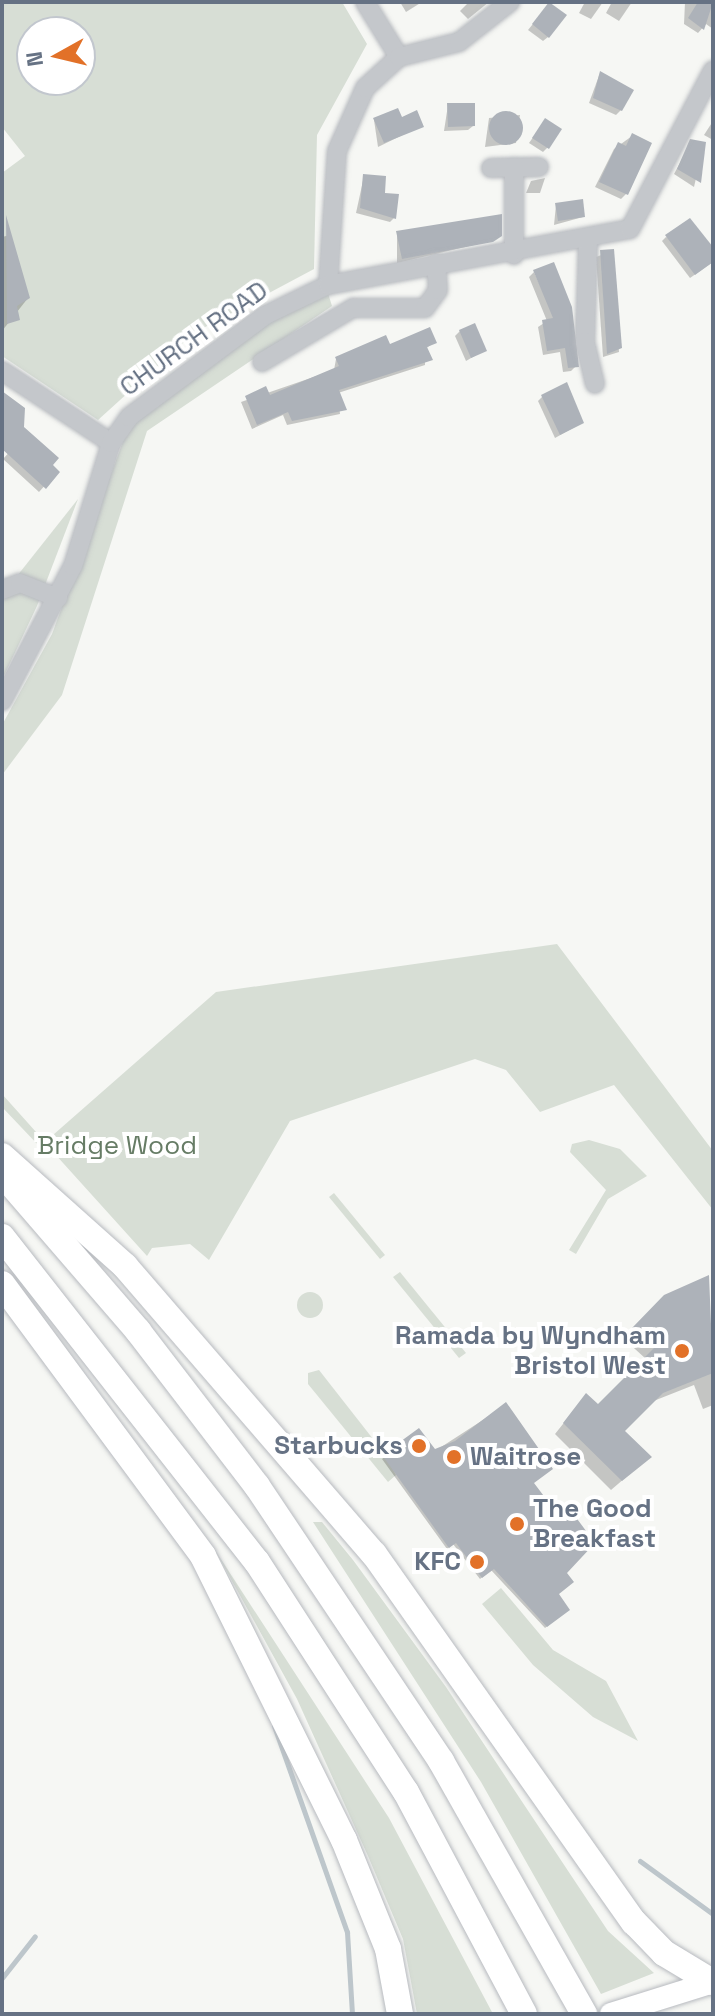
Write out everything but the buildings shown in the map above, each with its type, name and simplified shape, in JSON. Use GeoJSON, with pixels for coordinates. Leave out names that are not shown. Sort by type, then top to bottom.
{"type":"FeatureCollection","features":[{"type":"Feature","properties":{"kind":"highway"},"geometry":{"type":"LineString","coordinates":[[2,1156],[125,1266],[364,1542],[634,1922],[664,1953],[713,1982]]}},
{"type":"Feature","properties":{"kind":"highway"},"geometry":{"type":"LineString","coordinates":[[2,1173],[138,1331],[257,1486],[441,1761],[584,2014]]}},
{"type":"Feature","properties":{"kind":"highway"},"geometry":{"type":"LineString","coordinates":[[2,1237],[257,1562],[406,1792],[524,2014]]}},
{"type":"Feature","properties":{"kind":"highway"},"geometry":{"type":"LineString","coordinates":[[2,1284],[203,1556],[344,1840],[388,1949],[400,2014]]}},
{"type":"Feature","properties":{"kind":"main road"},"geometry":{"type":"LineString","coordinates":[[611,2014],[650,1999],[713,1982]]}},
{"type":"Feature","properties":{"kind":"street"},"geometry":{"type":"LineString","coordinates":[[365,2],[399,57]]}},
{"type":"Feature","properties":{"kind":"street"},"geometry":{"type":"LineString","coordinates":[[328,285],[343,126],[365,88],[399,57],[459,42],[510,2]]}},
{"type":"Feature","properties":{"kind":"street","name":"CHURCH ROAD"},"geometry":{"type":"LineString","coordinates":[[2,701],[58,598],[111,443],[129,417],[266,315],[328,285],[436,263],[514,255],[588,241],[641,219],[691,103],[713,70]]}},
{"type":"Feature","properties":{"kind":"street"},"geometry":{"type":"LineString","coordinates":[[514,167],[514,255]]}},
{"type":"Feature","properties":{"kind":"street"},"geometry":{"type":"LineString","coordinates":[[491,168],[539,167]]}},
{"type":"Feature","properties":{"kind":"street"},"geometry":{"type":"LineString","coordinates":[[588,241],[585,342],[595,384]]}},
{"type":"Feature","properties":{"kind":"street"},"geometry":{"type":"LineString","coordinates":[[271,362],[353,308],[425,308],[438,290],[436,263]]}},
{"type":"Feature","properties":{"kind":"street"},"geometry":{"type":"LineString","coordinates":[[2,371],[111,443]]}},
{"type":"Feature","properties":{"kind":"street"},"geometry":{"type":"LineString","coordinates":[[2,590],[20,583],[58,598]]}},
{"type":"Feature","properties":{"kind":"green space"},"geometry":{"type":"Polygon","coordinates":[[[2,2],[342,2],[367,44],[317,135],[314,269],[194,333],[98,420],[2,356],[2,173],[25,156],[2,127],[2,2]]]}},
{"type":"Feature","properties":{"kind":"green space"},"geometry":{"type":"Polygon","coordinates":[[[327,290],[332,306],[147,431],[62,695],[2,775],[2,725],[52,634],[125,436],[137,418],[269,320],[327,290]]]}},
{"type":"Feature","properties":{"kind":"green space"},"geometry":{"type":"Polygon","coordinates":[[[78,499],[37,606],[2,680],[2,595],[78,499]]]}},
{"type":"Feature","properties":{"kind":"green space","name":"Bridge Wood"},"geometry":{"type":"Polygon","coordinates":[[[557,944],[713,1151],[713,1210],[614,1085],[540,1112],[506,1070],[475,1059],[290,1121],[209,1260],[190,1244],[152,1248],[147,1256],[45,1143],[40,1147],[2,1107],[2,1094],[45,1142],[216,992],[557,944]]]}},
{"type":"Feature","properties":{"kind":"green space"},"geometry":{"type":"Polygon","coordinates":[[[589,1140],[620,1149],[647,1176],[608,1199],[576,1254],[569,1250],[606,1190],[570,1152],[572,1144],[589,1140]]]}},
{"type":"Feature","properties":{"kind":"green space"},"geometry":{"type":"Polygon","coordinates":[[[334,1193],[385,1255],[380,1259],[329,1197],[334,1193]]]}},
{"type":"Feature","properties":{"kind":"green space"},"geometry":{"type":"Polygon","coordinates":[[[400,1272],[466,1353],[459,1358],[393,1277],[400,1272]]]}},
{"type":"Feature","properties":{"kind":"green space"},"geometry":{"type":"Polygon","coordinates":[[[310,1292],[319,1296],[323,1305],[319,1314],[310,1318],[301,1314],[297,1305],[301,1296],[310,1292]]]}},
{"type":"Feature","properties":{"kind":"green space"},"geometry":{"type":"Polygon","coordinates":[[[319,1370],[384,1453],[396,1475],[388,1482],[308,1384],[308,1373],[319,1370]]]}},
{"type":"Feature","properties":{"kind":"green space"},"geometry":{"type":"Polygon","coordinates":[[[313,1522],[322,1522],[353,1560],[446,1687],[608,1931],[654,1973],[601,1994],[481,1782],[313,1522]]]}},
{"type":"Feature","properties":{"kind":"green space"},"geometry":{"type":"Polygon","coordinates":[[[215,1550],[389,1818],[493,2014],[417,2014],[403,1939],[368,1856],[297,1699],[215,1550]]]}},
{"type":"Feature","properties":{"kind":"green space"},"geometry":{"type":"Polygon","coordinates":[[[501,1588],[553,1650],[606,1681],[638,1741],[593,1717],[533,1665],[482,1604],[501,1588]]]}},
{"type":"Feature","properties":{"kind":"waterway"},"geometry":{"type":"LineString","coordinates":[[274,1726],[347,1932],[352,2014]]}},
{"type":"Feature","properties":{"kind":"waterway"},"geometry":{"type":"LineString","coordinates":[[640,1861],[713,1914]]}},
{"type":"Feature","properties":{"kind":"waterway"},"geometry":{"type":"LineString","coordinates":[[2,1978],[35,1936]]}},
{"type":"Feature","properties":{"kind":"place","name":"Ramada by Wyndham Bristol West"},"geometry":{"type":"Point","coordinates":[682,1351]}},
{"type":"Feature","properties":{"kind":"place","name":"Starbucks"},"geometry":{"type":"Point","coordinates":[419,1446]}},
{"type":"Feature","properties":{"kind":"place","name":"Waitrose"},"geometry":{"type":"Point","coordinates":[454,1457]}},
{"type":"Feature","properties":{"kind":"place","name":"The Good Breakfast"},"geometry":{"type":"Point","coordinates":[517,1524]}},
{"type":"Feature","properties":{"kind":"place","name":"KFC"},"geometry":{"type":"Point","coordinates":[477,1562]}}]}
